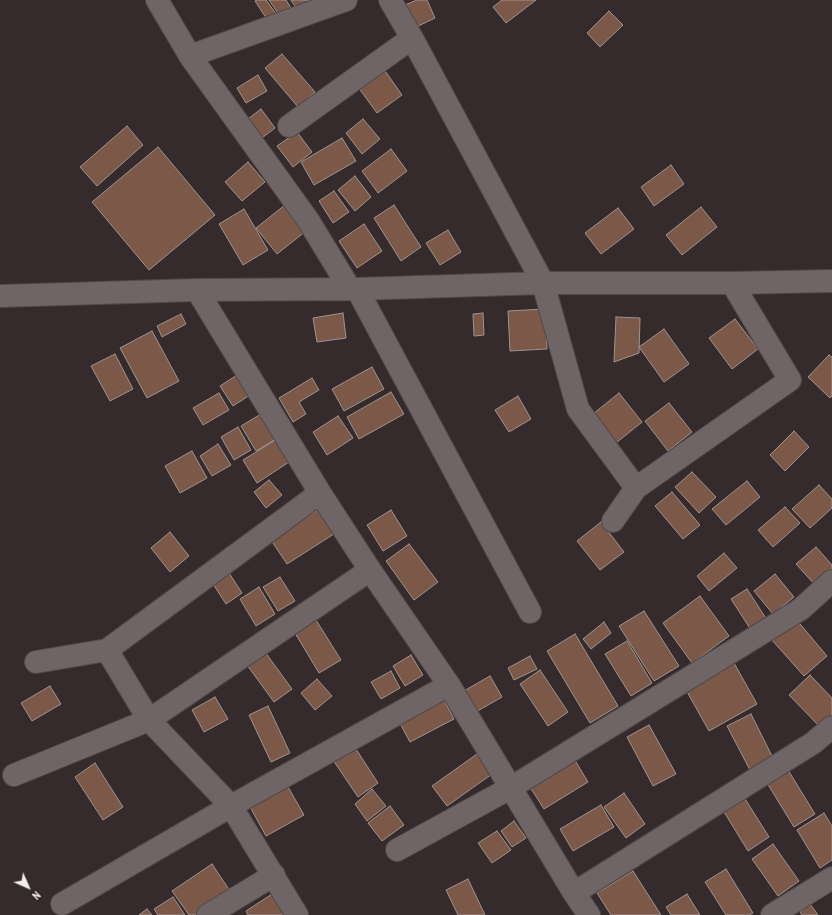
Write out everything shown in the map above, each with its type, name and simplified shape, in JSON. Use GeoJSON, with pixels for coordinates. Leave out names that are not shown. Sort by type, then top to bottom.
{"type":"FeatureCollection","features":[{"type":"Feature","properties":{"kind":"street"},"geometry":{"type":"LineString","coordinates":[[157,0],[190,56],[308,220],[353,289],[530,612]]}},
{"type":"Feature","properties":{"kind":"street"},"geometry":{"type":"LineString","coordinates":[[190,56],[346,0]]}},
{"type":"Feature","properties":{"kind":"street"},"geometry":{"type":"LineString","coordinates":[[393,1],[544,283],[578,409],[636,488]]}},
{"type":"Feature","properties":{"kind":"street"},"geometry":{"type":"LineString","coordinates":[[289,126],[412,38]]}},
{"type":"Feature","properties":{"kind":"street"},"geometry":{"type":"LineString","coordinates":[[0,296],[197,290],[353,289],[544,283],[732,283],[832,281]]}},
{"type":"Feature","properties":{"kind":"street"},"geometry":{"type":"LineString","coordinates":[[613,521],[636,488],[790,380],[732,283]]}},
{"type":"Feature","properties":{"kind":"street"},"geometry":{"type":"LineString","coordinates":[[197,290],[320,493],[370,570],[449,685],[512,787],[574,893],[589,915]]}},
{"type":"Feature","properties":{"kind":"street"},"geometry":{"type":"LineString","coordinates":[[36,662],[107,650],[320,493]]}},
{"type":"Feature","properties":{"kind":"street"},"geometry":{"type":"LineString","coordinates":[[14,776],[148,720],[370,570]]}},
{"type":"Feature","properties":{"kind":"street"},"geometry":{"type":"LineString","coordinates":[[397,850],[512,787],[801,609],[832,581]]}},
{"type":"Feature","properties":{"kind":"street"},"geometry":{"type":"LineString","coordinates":[[107,650],[148,720],[231,806],[274,875],[296,915]]}},
{"type":"Feature","properties":{"kind":"street"},"geometry":{"type":"LineString","coordinates":[[62,904],[231,806],[449,685]]}},
{"type":"Feature","properties":{"kind":"street"},"geometry":{"type":"LineString","coordinates":[[574,893],[813,743],[832,727]]}},
{"type":"Feature","properties":{"kind":"street"},"geometry":{"type":"LineString","coordinates":[[208,915],[274,875]]}},
{"type":"Feature","properties":{"kind":"street"},"geometry":{"type":"LineString","coordinates":[[772,915],[832,878]]}},
{"type":"Feature","properties":{"kind":"building"},"geometry":{"type":"Polygon","coordinates":[[[266,0],[277,15],[268,21],[255,1],[266,0]]]}},
{"type":"Feature","properties":{"kind":"building"},"geometry":{"type":"Polygon","coordinates":[[[269,0],[286,0],[291,8],[280,16],[269,0]]]}},
{"type":"Feature","properties":{"kind":"building"},"geometry":{"type":"Polygon","coordinates":[[[291,0],[312,0],[313,1],[298,11],[291,0]]]}},
{"type":"Feature","properties":{"kind":"building"},"geometry":{"type":"Polygon","coordinates":[[[417,0],[427,0],[435,18],[410,30],[400,7],[417,0]]]}},
{"type":"Feature","properties":{"kind":"building"},"geometry":{"type":"Polygon","coordinates":[[[502,0],[536,0],[506,23],[493,7],[502,0]]]}},
{"type":"Feature","properties":{"kind":"building"},"geometry":{"type":"Polygon","coordinates":[[[609,11],[623,25],[600,47],[587,33],[609,11]]]}},
{"type":"Feature","properties":{"kind":"building"},"geometry":{"type":"Polygon","coordinates":[[[282,54],[315,92],[298,107],[265,68],[282,54]]]}},
{"type":"Feature","properties":{"kind":"building"},"geometry":{"type":"Polygon","coordinates":[[[383,68],[402,95],[377,113],[358,87],[383,68]]]}},
{"type":"Feature","properties":{"kind":"building"},"geometry":{"type":"Polygon","coordinates":[[[258,75],[267,91],[246,103],[237,88],[258,75]]]}},
{"type":"Feature","properties":{"kind":"building"},"geometry":{"type":"Polygon","coordinates":[[[261,109],[275,128],[258,141],[244,122],[261,109]]]}},
{"type":"Feature","properties":{"kind":"building"},"geometry":{"type":"Polygon","coordinates":[[[363,119],[380,139],[362,154],[346,133],[363,119]]]}},
{"type":"Feature","properties":{"kind":"building"},"geometry":{"type":"Polygon","coordinates":[[[127,126],[143,145],[97,186],[80,167],[127,126]]]}},
{"type":"Feature","properties":{"kind":"building"},"geometry":{"type":"Polygon","coordinates":[[[297,132],[312,152],[293,167],[277,146],[297,132]]]}},
{"type":"Feature","properties":{"kind":"building"},"geometry":{"type":"Polygon","coordinates":[[[342,138],[356,161],[314,185],[301,162],[342,138]]]}},
{"type":"Feature","properties":{"kind":"building"},"geometry":{"type":"Polygon","coordinates":[[[158,147],[215,215],[149,270],[92,202],[158,147]]]}},
{"type":"Feature","properties":{"kind":"building"},"geometry":{"type":"Polygon","coordinates":[[[391,149],[407,171],[378,193],[362,171],[391,149]]]}},
{"type":"Feature","properties":{"kind":"building"},"geometry":{"type":"Polygon","coordinates":[[[248,162],[265,182],[242,201],[225,182],[248,162]]]}},
{"type":"Feature","properties":{"kind":"building"},"geometry":{"type":"Polygon","coordinates":[[[671,165],[684,184],[654,206],[641,187],[671,165]]]}},
{"type":"Feature","properties":{"kind":"building"},"geometry":{"type":"Polygon","coordinates":[[[355,176],[371,197],[355,211],[338,190],[355,176]]]}},
{"type":"Feature","properties":{"kind":"building"},"geometry":{"type":"Polygon","coordinates":[[[334,191],[349,212],[333,223],[319,201],[334,191]]]}},
{"type":"Feature","properties":{"kind":"building"},"geometry":{"type":"Polygon","coordinates":[[[290,201],[311,227],[277,254],[256,228],[290,201]]]}},
{"type":"Feature","properties":{"kind":"building"},"geometry":{"type":"Polygon","coordinates":[[[394,205],[421,247],[401,261],[374,218],[394,205]]]}},
{"type":"Feature","properties":{"kind":"building"},"geometry":{"type":"Polygon","coordinates":[[[701,207],[717,227],[682,255],[666,235],[701,207]]]}},
{"type":"Feature","properties":{"kind":"building"},"geometry":{"type":"Polygon","coordinates":[[[618,208],[634,229],[601,254],[585,233],[618,208]]]}},
{"type":"Feature","properties":{"kind":"building"},"geometry":{"type":"Polygon","coordinates":[[[244,209],[268,250],[243,265],[219,224],[244,209]]]}},
{"type":"Feature","properties":{"kind":"building"},"geometry":{"type":"Polygon","coordinates":[[[364,224],[382,251],[357,268],[339,241],[364,224]]]}},
{"type":"Feature","properties":{"kind":"building"},"geometry":{"type":"Polygon","coordinates":[[[448,230],[461,252],[440,265],[426,243],[448,230]]]}},
{"type":"Feature","properties":{"kind":"building"},"geometry":{"type":"Polygon","coordinates":[[[545,309],[547,349],[510,351],[508,311],[545,309]]]}},
{"type":"Feature","properties":{"kind":"building"},"geometry":{"type":"Polygon","coordinates":[[[343,313],[346,338],[317,342],[313,318],[343,313]]]}},
{"type":"Feature","properties":{"kind":"building"},"geometry":{"type":"Polygon","coordinates":[[[483,313],[484,335],[474,336],[473,314],[483,313]]]}},
{"type":"Feature","properties":{"kind":"building"},"geometry":{"type":"Polygon","coordinates":[[[181,314],[186,324],[162,337],[157,326],[181,314]]]}},
{"type":"Feature","properties":{"kind":"building"},"geometry":{"type":"Polygon","coordinates":[[[616,317],[640,318],[639,353],[614,362],[616,317]]]}},
{"type":"Feature","properties":{"kind":"building"},"geometry":{"type":"Polygon","coordinates":[[[735,319],[758,349],[732,369],[709,338],[735,319]]]}},
{"type":"Feature","properties":{"kind":"building"},"geometry":{"type":"Polygon","coordinates":[[[664,329],[689,364],[664,382],[639,347],[664,329]]]}},
{"type":"Feature","properties":{"kind":"building"},"geometry":{"type":"Polygon","coordinates":[[[152,331],[179,381],[147,398],[120,348],[152,331]]]}},
{"type":"Feature","properties":{"kind":"building"},"geometry":{"type":"Polygon","coordinates":[[[115,354],[133,389],[110,401],[91,366],[115,354]]]}},
{"type":"Feature","properties":{"kind":"building"},"geometry":{"type":"Polygon","coordinates":[[[829,355],[832,357],[832,396],[830,398],[808,377],[829,355]]]}},
{"type":"Feature","properties":{"kind":"building"},"geometry":{"type":"Polygon","coordinates":[[[372,367],[384,389],[344,411],[332,389],[372,367]]]}},
{"type":"Feature","properties":{"kind":"building"},"geometry":{"type":"Polygon","coordinates":[[[237,375],[250,395],[233,406],[220,386],[237,375]]]}},
{"type":"Feature","properties":{"kind":"building"},"geometry":{"type":"Polygon","coordinates":[[[312,378],[319,390],[299,402],[306,414],[293,422],[279,398],[312,378]]]}},
{"type":"Feature","properties":{"kind":"building"},"geometry":{"type":"Polygon","coordinates":[[[391,392],[404,414],[359,439],[347,417],[391,392]]]}},
{"type":"Feature","properties":{"kind":"building"},"geometry":{"type":"Polygon","coordinates":[[[219,393],[229,410],[203,425],[193,408],[219,393]]]}},
{"type":"Feature","properties":{"kind":"building"},"geometry":{"type":"Polygon","coordinates":[[[619,393],[642,422],[616,443],[593,414],[619,393]]]}},
{"type":"Feature","properties":{"kind":"building"},"geometry":{"type":"Polygon","coordinates":[[[518,396],[531,419],[509,432],[495,410],[518,396]]]}},
{"type":"Feature","properties":{"kind":"building"},"geometry":{"type":"Polygon","coordinates":[[[669,403],[692,432],[668,451],[645,421],[669,403]]]}},
{"type":"Feature","properties":{"kind":"building"},"geometry":{"type":"Polygon","coordinates":[[[261,414],[276,439],[256,451],[241,426],[261,414]]]}},
{"type":"Feature","properties":{"kind":"building"},"geometry":{"type":"Polygon","coordinates":[[[338,416],[353,438],[327,455],[313,432],[338,416]]]}},
{"type":"Feature","properties":{"kind":"building"},"geometry":{"type":"Polygon","coordinates":[[[238,427],[251,450],[234,460],[221,437],[238,427]]]}},
{"type":"Feature","properties":{"kind":"building"},"geometry":{"type":"Polygon","coordinates":[[[794,431],[809,447],[785,471],[770,455],[794,431]]]}},
{"type":"Feature","properties":{"kind":"building"},"geometry":{"type":"Polygon","coordinates":[[[279,438],[292,460],[257,483],[243,460],[279,438]]]}},
{"type":"Feature","properties":{"kind":"building"},"geometry":{"type":"Polygon","coordinates":[[[218,444],[231,465],[212,476],[200,456],[218,444]]]}},
{"type":"Feature","properties":{"kind":"building"},"geometry":{"type":"Polygon","coordinates":[[[192,451],[207,478],[180,493],[165,466],[192,451]]]}},
{"type":"Feature","properties":{"kind":"building"},"geometry":{"type":"Polygon","coordinates":[[[692,472],[716,497],[699,513],[675,487],[692,472]]]}},
{"type":"Feature","properties":{"kind":"building"},"geometry":{"type":"Polygon","coordinates":[[[269,480],[282,495],[266,508],[254,492],[269,480]]]}},
{"type":"Feature","properties":{"kind":"building"},"geometry":{"type":"Polygon","coordinates":[[[747,481],[760,497],[726,525],[712,509],[747,481]]]}},
{"type":"Feature","properties":{"kind":"building"},"geometry":{"type":"Polygon","coordinates":[[[819,485],[832,499],[832,508],[810,528],[792,509],[819,485]]]}},
{"type":"Feature","properties":{"kind":"building"},"geometry":{"type":"Polygon","coordinates":[[[672,492],[700,525],[683,539],[655,506],[672,492]]]}},
{"type":"Feature","properties":{"kind":"building"},"geometry":{"type":"Polygon","coordinates":[[[785,507],[800,523],[773,547],[758,530],[785,507]]]}},
{"type":"Feature","properties":{"kind":"building"},"geometry":{"type":"Polygon","coordinates":[[[321,508],[337,532],[287,564],[271,540],[321,508]]]}},
{"type":"Feature","properties":{"kind":"building"},"geometry":{"type":"Polygon","coordinates":[[[391,510],[407,536],[383,551],[367,525],[391,510]]]}},
{"type":"Feature","properties":{"kind":"building"},"geometry":{"type":"Polygon","coordinates":[[[601,522],[624,552],[600,570],[577,541],[601,522]]]}},
{"type":"Feature","properties":{"kind":"building"},"geometry":{"type":"Polygon","coordinates":[[[170,532],[189,556],[170,572],[151,548],[170,532]]]}},
{"type":"Feature","properties":{"kind":"building"},"geometry":{"type":"Polygon","coordinates":[[[409,544],[438,582],[414,600],[386,561],[409,544]]]}},
{"type":"Feature","properties":{"kind":"building"},"geometry":{"type":"Polygon","coordinates":[[[816,547],[832,565],[832,571],[816,586],[796,564],[816,547]]]}},
{"type":"Feature","properties":{"kind":"building"},"geometry":{"type":"Polygon","coordinates":[[[724,553],[737,568],[709,591],[697,576],[724,553]]]}},
{"type":"Feature","properties":{"kind":"building"},"geometry":{"type":"Polygon","coordinates":[[[229,573],[242,593],[226,604],[213,584],[229,573]]]}},
{"type":"Feature","properties":{"kind":"building"},"geometry":{"type":"Polygon","coordinates":[[[775,574],[794,597],[773,614],[754,591],[775,574]]]}},
{"type":"Feature","properties":{"kind":"building"},"geometry":{"type":"Polygon","coordinates":[[[280,577],[295,601],[278,611],[263,587],[280,577]]]}},
{"type":"Feature","properties":{"kind":"building"},"geometry":{"type":"Polygon","coordinates":[[[259,587],[275,614],[256,626],[240,599],[259,587]]]}},
{"type":"Feature","properties":{"kind":"building"},"geometry":{"type":"Polygon","coordinates":[[[747,589],[769,623],[753,633],[731,599],[747,589]]]}},
{"type":"Feature","properties":{"kind":"building"},"geometry":{"type":"Polygon","coordinates":[[[700,596],[729,636],[692,663],[663,623],[700,596]]]}},
{"type":"Feature","properties":{"kind":"building"},"geometry":{"type":"Polygon","coordinates":[[[644,611],[679,666],[654,681],[619,626],[644,611]]]}},
{"type":"Feature","properties":{"kind":"building"},"geometry":{"type":"Polygon","coordinates":[[[795,618],[827,656],[804,676],[771,639],[795,618]]]}},
{"type":"Feature","properties":{"kind":"building"},"geometry":{"type":"Polygon","coordinates":[[[316,620],[341,660],[319,673],[295,633],[316,620]]]}},
{"type":"Feature","properties":{"kind":"building"},"geometry":{"type":"Polygon","coordinates":[[[604,622],[611,633],[591,649],[583,639],[604,622]]]}},
{"type":"Feature","properties":{"kind":"building"},"geometry":{"type":"Polygon","coordinates":[[[575,634],[618,706],[590,723],[547,651],[575,634]]]}},
{"type":"Feature","properties":{"kind":"building"},"geometry":{"type":"Polygon","coordinates":[[[627,641],[652,683],[631,696],[605,654],[627,641]]]}},
{"type":"Feature","properties":{"kind":"building"},"geometry":{"type":"Polygon","coordinates":[[[265,652],[292,689],[274,702],[247,665],[265,652]]]}},
{"type":"Feature","properties":{"kind":"building"},"geometry":{"type":"Polygon","coordinates":[[[411,655],[423,675],[405,686],[393,666],[411,655]]]}},
{"type":"Feature","properties":{"kind":"building"},"geometry":{"type":"Polygon","coordinates":[[[530,656],[537,669],[514,680],[508,668],[530,656]]]}},
{"type":"Feature","properties":{"kind":"building"},"geometry":{"type":"Polygon","coordinates":[[[734,663],[757,704],[709,731],[686,690],[734,663]]]}},
{"type":"Feature","properties":{"kind":"building"},"geometry":{"type":"Polygon","coordinates":[[[540,670],[568,712],[548,726],[520,684],[540,670]]]}},
{"type":"Feature","properties":{"kind":"building"},"geometry":{"type":"Polygon","coordinates":[[[391,671],[400,688],[381,699],[371,682],[391,671]]]}},
{"type":"Feature","properties":{"kind":"building"},"geometry":{"type":"Polygon","coordinates":[[[810,675],[832,698],[832,716],[821,728],[789,695],[810,675]]]}},
{"type":"Feature","properties":{"kind":"building"},"geometry":{"type":"Polygon","coordinates":[[[490,676],[502,697],[474,713],[462,692],[490,676]]]}},
{"type":"Feature","properties":{"kind":"building"},"geometry":{"type":"Polygon","coordinates":[[[317,679],[332,696],[315,710],[301,693],[317,679]]]}},
{"type":"Feature","properties":{"kind":"building"},"geometry":{"type":"Polygon","coordinates":[[[50,686],[61,704],[32,721],[21,703],[50,686]]]}},
{"type":"Feature","properties":{"kind":"building"},"geometry":{"type":"Polygon","coordinates":[[[441,694],[454,719],[410,742],[397,718],[441,694]]]}},
{"type":"Feature","properties":{"kind":"building"},"geometry":{"type":"Polygon","coordinates":[[[215,697],[228,719],[204,732],[192,710],[215,697]]]}},
{"type":"Feature","properties":{"kind":"building"},"geometry":{"type":"Polygon","coordinates":[[[268,706],[290,753],[271,762],[249,715],[268,706]]]}},
{"type":"Feature","properties":{"kind":"building"},"geometry":{"type":"Polygon","coordinates":[[[751,714],[773,758],[750,770],[727,726],[751,714]]]}},
{"type":"Feature","properties":{"kind":"building"},"geometry":{"type":"Polygon","coordinates":[[[649,725],[676,774],[653,786],[627,737],[649,725]]]}},
{"type":"Feature","properties":{"kind":"building"},"geometry":{"type":"Polygon","coordinates":[[[354,746],[378,783],[358,797],[333,760],[354,746]]]}},
{"type":"Feature","properties":{"kind":"building"},"geometry":{"type":"Polygon","coordinates":[[[477,754],[492,774],[447,806],[432,786],[477,754]]]}},
{"type":"Feature","properties":{"kind":"building"},"geometry":{"type":"Polygon","coordinates":[[[573,757],[588,782],[544,809],[528,784],[573,757]]]}},
{"type":"Feature","properties":{"kind":"building"},"geometry":{"type":"Polygon","coordinates":[[[95,763],[123,807],[103,820],[75,777],[95,763]]]}},
{"type":"Feature","properties":{"kind":"building"},"geometry":{"type":"Polygon","coordinates":[[[788,770],[815,814],[794,827],[767,783],[788,770]]]}},
{"type":"Feature","properties":{"kind":"building"},"geometry":{"type":"Polygon","coordinates":[[[287,785],[304,815],[266,836],[249,805],[287,785]]]}},
{"type":"Feature","properties":{"kind":"building"},"geometry":{"type":"Polygon","coordinates":[[[372,789],[386,806],[367,821],[355,804],[372,789]]]}},
{"type":"Feature","properties":{"kind":"building"},"geometry":{"type":"Polygon","coordinates":[[[624,793],[645,824],[626,838],[604,807],[624,793]]]}},
{"type":"Feature","properties":{"kind":"building"},"geometry":{"type":"Polygon","coordinates":[[[742,794],[769,837],[748,851],[721,807],[742,794]]]}},
{"type":"Feature","properties":{"kind":"building"},"geometry":{"type":"Polygon","coordinates":[[[601,805],[614,827],[573,851],[560,829],[601,805]]]}},
{"type":"Feature","properties":{"kind":"building"},"geometry":{"type":"Polygon","coordinates":[[[390,806],[404,825],[382,841],[368,823],[390,806]]]}},
{"type":"Feature","properties":{"kind":"building"},"geometry":{"type":"Polygon","coordinates":[[[824,813],[832,826],[832,860],[820,868],[797,830],[824,813]]]}},
{"type":"Feature","properties":{"kind":"building"},"geometry":{"type":"Polygon","coordinates":[[[514,821],[526,838],[512,847],[501,831],[514,821]]]}},
{"type":"Feature","properties":{"kind":"building"},"geometry":{"type":"Polygon","coordinates":[[[497,831],[511,850],[492,863],[478,843],[497,831]]]}},
{"type":"Feature","properties":{"kind":"building"},"geometry":{"type":"Polygon","coordinates":[[[773,844],[799,881],[778,896],[752,859],[773,844]]]}},
{"type":"Feature","properties":{"kind":"building"},"geometry":{"type":"Polygon","coordinates":[[[212,864],[232,894],[201,915],[189,915],[172,891],[212,864]]]}},
{"type":"Feature","properties":{"kind":"building"},"geometry":{"type":"Polygon","coordinates":[[[726,869],[753,913],[749,915],[726,915],[705,882],[726,869]]]}},
{"type":"Feature","properties":{"kind":"building"},"geometry":{"type":"Polygon","coordinates":[[[633,871],[661,915],[611,915],[597,893],[633,871]]]}},
{"type":"Feature","properties":{"kind":"building"},"geometry":{"type":"Polygon","coordinates":[[[468,879],[485,915],[458,915],[446,890],[468,879]]]}},
{"type":"Feature","properties":{"kind":"building"},"geometry":{"type":"Polygon","coordinates":[[[272,894],[285,915],[248,915],[246,911],[272,894]]]}},
{"type":"Feature","properties":{"kind":"building"},"geometry":{"type":"Polygon","coordinates":[[[687,894],[700,915],[671,915],[666,907],[687,894]]]}},
{"type":"Feature","properties":{"kind":"building"},"geometry":{"type":"Polygon","coordinates":[[[173,897],[185,915],[158,915],[154,909],[173,897]]]}},
{"type":"Feature","properties":{"kind":"building"},"geometry":{"type":"Polygon","coordinates":[[[810,904],[818,915],[802,915],[800,912],[810,904]]]}},
{"type":"Feature","properties":{"kind":"building"},"geometry":{"type":"Polygon","coordinates":[[[147,909],[152,915],[139,915],[147,909]]]}}]}
